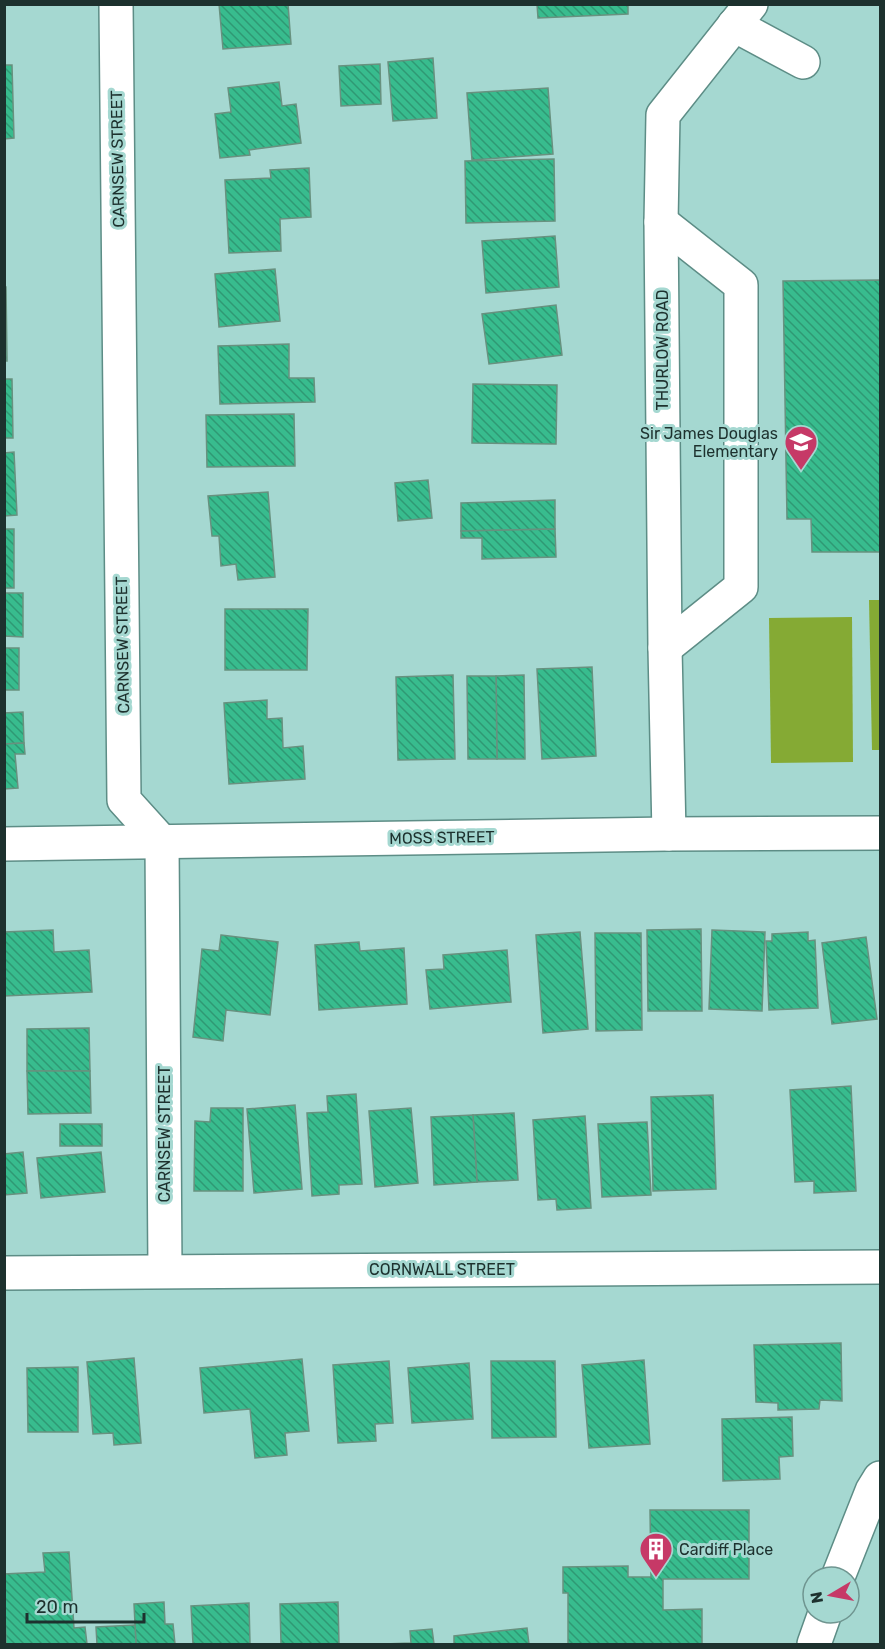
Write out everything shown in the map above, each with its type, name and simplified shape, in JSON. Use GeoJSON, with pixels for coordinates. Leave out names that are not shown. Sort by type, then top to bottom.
{"type":"FeatureCollection","features":[{"type":"Feature","properties":{"kind":"street","name":"CARNSEW STREET"},"geometry":{"type":"LineString","coordinates":[[116,4],[124,800],[162,842],[165,1271]]}},
{"type":"Feature","properties":{"kind":"street"},"geometry":{"type":"LineString","coordinates":[[742,15],[803,62]]}},
{"type":"Feature","properties":{"kind":"street","name":"THURLOW ROAD"},"geometry":{"type":"LineString","coordinates":[[669,834],[661,222],[663,115],[742,15]]}},
{"type":"Feature","properties":{"kind":"street"},"geometry":{"type":"LineString","coordinates":[[661,222],[741,285],[741,587],[665,648]]}},
{"type":"Feature","properties":{"kind":"street","name":"MOSS STREET"},"geometry":{"type":"LineString","coordinates":[[4,844],[880,833]]}},
{"type":"Feature","properties":{"kind":"street","name":"CORNWALL STREET"},"geometry":{"type":"LineString","coordinates":[[4,1273],[880,1267]]}},
{"type":"Feature","properties":{"kind":"street"},"geometry":{"type":"LineString","coordinates":[[843,1565],[872,1491],[880,1478]]}},
{"type":"Feature","properties":{"kind":"street"},"geometry":{"type":"LineString","coordinates":[[814,1644],[821,1625]]}},
{"type":"Feature","properties":{"kind":"green space"},"geometry":{"type":"Polygon","coordinates":[[[869,600],[880,600],[880,750],[872,750],[869,600]]]}},
{"type":"Feature","properties":{"kind":"green space"},"geometry":{"type":"Polygon","coordinates":[[[852,617],[853,762],[771,763],[769,618],[852,617]]]}},
{"type":"Feature","properties":{"kind":"building"},"geometry":{"type":"Polygon","coordinates":[[[219,4],[288,4],[291,44],[223,49],[219,4]]]}},
{"type":"Feature","properties":{"kind":"building"},"geometry":{"type":"Polygon","coordinates":[[[537,4],[628,4],[628,14],[538,18],[537,4]]]}},
{"type":"Feature","properties":{"kind":"building"},"geometry":{"type":"Polygon","coordinates":[[[433,58],[437,118],[393,121],[388,62],[433,58]]]}},
{"type":"Feature","properties":{"kind":"building"},"geometry":{"type":"Polygon","coordinates":[[[380,64],[381,104],[341,106],[339,66],[380,64]]]}},
{"type":"Feature","properties":{"kind":"building"},"geometry":{"type":"Polygon","coordinates":[[[4,65],[12,65],[14,138],[4,139],[4,65]]]}},
{"type":"Feature","properties":{"kind":"building"},"geometry":{"type":"Polygon","coordinates":[[[279,82],[282,106],[296,104],[301,143],[249,150],[250,155],[220,158],[215,114],[231,112],[228,88],[279,82]]]}},
{"type":"Feature","properties":{"kind":"building"},"geometry":{"type":"Polygon","coordinates":[[[548,88],[553,154],[472,160],[467,93],[548,88]]]}},
{"type":"Feature","properties":{"kind":"building"},"geometry":{"type":"Polygon","coordinates":[[[554,159],[555,221],[466,223],[465,161],[554,159]]]}},
{"type":"Feature","properties":{"kind":"building"},"geometry":{"type":"Polygon","coordinates":[[[309,168],[311,217],[280,219],[281,251],[229,253],[225,180],[271,178],[270,170],[309,168]]]}},
{"type":"Feature","properties":{"kind":"building"},"geometry":{"type":"Polygon","coordinates":[[[555,236],[559,287],[486,293],[482,241],[555,236]]]}},
{"type":"Feature","properties":{"kind":"building"},"geometry":{"type":"Polygon","coordinates":[[[275,269],[280,321],[219,327],[215,274],[275,269]]]}},
{"type":"Feature","properties":{"kind":"building"},"geometry":{"type":"Polygon","coordinates":[[[880,280],[880,552],[812,552],[811,519],[787,519],[783,281],[880,280]]]}},
{"type":"Feature","properties":{"kind":"building"},"geometry":{"type":"Polygon","coordinates":[[[4,287],[6,287],[7,361],[4,361],[4,287]]]}},
{"type":"Feature","properties":{"kind":"building"},"geometry":{"type":"Polygon","coordinates":[[[556,305],[562,355],[489,364],[482,314],[556,305]]]}},
{"type":"Feature","properties":{"kind":"building"},"geometry":{"type":"Polygon","coordinates":[[[289,344],[289,378],[314,378],[315,402],[220,404],[218,346],[289,344]]]}},
{"type":"Feature","properties":{"kind":"building"},"geometry":{"type":"Polygon","coordinates":[[[4,379],[12,379],[13,438],[4,438],[4,379]]]}},
{"type":"Feature","properties":{"kind":"building"},"geometry":{"type":"Polygon","coordinates":[[[473,384],[557,385],[556,444],[472,443],[473,384]]]}},
{"type":"Feature","properties":{"kind":"building"},"geometry":{"type":"Polygon","coordinates":[[[294,414],[295,466],[207,467],[206,415],[294,414]]]}},
{"type":"Feature","properties":{"kind":"building"},"geometry":{"type":"Polygon","coordinates":[[[14,452],[17,515],[4,516],[4,453],[14,452]]]}},
{"type":"Feature","properties":{"kind":"building"},"geometry":{"type":"Polygon","coordinates":[[[428,480],[432,518],[398,521],[395,483],[428,480]]]}},
{"type":"Feature","properties":{"kind":"building"},"geometry":{"type":"Polygon","coordinates":[[[268,492],[275,577],[238,580],[236,564],[221,566],[219,536],[212,536],[208,496],[268,492]]]}},
{"type":"Feature","properties":{"kind":"building"},"geometry":{"type":"Polygon","coordinates":[[[555,500],[555,529],[461,531],[461,503],[555,500]]]}},
{"type":"Feature","properties":{"kind":"building"},"geometry":{"type":"Polygon","coordinates":[[[4,529],[14,529],[14,588],[4,588],[4,529]]]}},
{"type":"Feature","properties":{"kind":"building"},"geometry":{"type":"Polygon","coordinates":[[[555,529],[556,557],[482,559],[482,538],[461,538],[461,531],[555,529]]]}},
{"type":"Feature","properties":{"kind":"building"},"geometry":{"type":"Polygon","coordinates":[[[4,593],[23,593],[23,637],[4,636],[4,593]]]}},
{"type":"Feature","properties":{"kind":"building"},"geometry":{"type":"Polygon","coordinates":[[[225,609],[308,609],[307,670],[225,670],[225,609]]]}},
{"type":"Feature","properties":{"kind":"building"},"geometry":{"type":"Polygon","coordinates":[[[4,648],[19,648],[19,690],[4,690],[4,648]]]}},
{"type":"Feature","properties":{"kind":"building"},"geometry":{"type":"Polygon","coordinates":[[[592,667],[596,756],[542,759],[537,669],[592,667]]]}},
{"type":"Feature","properties":{"kind":"building"},"geometry":{"type":"Polygon","coordinates":[[[453,675],[455,759],[398,760],[396,677],[453,675]]]}},
{"type":"Feature","properties":{"kind":"building"},"geometry":{"type":"Polygon","coordinates":[[[524,675],[525,759],[497,759],[496,676],[524,675]]]}},
{"type":"Feature","properties":{"kind":"building"},"geometry":{"type":"Polygon","coordinates":[[[467,676],[496,676],[497,759],[468,759],[467,676]]]}},
{"type":"Feature","properties":{"kind":"building"},"geometry":{"type":"Polygon","coordinates":[[[267,700],[267,719],[282,718],[283,748],[303,746],[305,779],[229,784],[224,703],[267,700]]]}},
{"type":"Feature","properties":{"kind":"building"},"geometry":{"type":"Polygon","coordinates":[[[23,712],[24,743],[4,744],[4,713],[23,712]]]}},
{"type":"Feature","properties":{"kind":"building"},"geometry":{"type":"Polygon","coordinates":[[[24,743],[25,754],[15,754],[18,788],[4,789],[4,744],[24,743]]]}},
{"type":"Feature","properties":{"kind":"building"},"geometry":{"type":"Polygon","coordinates":[[[701,929],[702,1011],[648,1011],[647,930],[701,929]]]}},
{"type":"Feature","properties":{"kind":"building"},"geometry":{"type":"Polygon","coordinates":[[[53,930],[54,952],[89,950],[92,992],[4,996],[4,932],[53,930]]]}},
{"type":"Feature","properties":{"kind":"building"},"geometry":{"type":"Polygon","coordinates":[[[712,930],[765,932],[762,1011],[709,1009],[712,930]]]}},
{"type":"Feature","properties":{"kind":"building"},"geometry":{"type":"Polygon","coordinates":[[[580,932],[588,1029],[543,1033],[536,935],[580,932]]]}},
{"type":"Feature","properties":{"kind":"building"},"geometry":{"type":"Polygon","coordinates":[[[808,932],[808,941],[815,940],[818,1008],[769,1010],[766,941],[772,941],[772,934],[808,932]]]}},
{"type":"Feature","properties":{"kind":"building"},"geometry":{"type":"Polygon","coordinates":[[[595,933],[641,933],[642,1030],[596,1031],[595,933]]]}},
{"type":"Feature","properties":{"kind":"building"},"geometry":{"type":"Polygon","coordinates":[[[221,935],[278,942],[270,1015],[226,1010],[223,1041],[193,1037],[202,949],[219,951],[221,935]]]}},
{"type":"Feature","properties":{"kind":"building"},"geometry":{"type":"Polygon","coordinates":[[[866,937],[877,1019],[832,1024],[822,943],[866,937]]]}},
{"type":"Feature","properties":{"kind":"building"},"geometry":{"type":"Polygon","coordinates":[[[359,942],[360,951],[404,948],[407,1004],[319,1010],[315,945],[359,942]]]}},
{"type":"Feature","properties":{"kind":"building"},"geometry":{"type":"Polygon","coordinates":[[[507,950],[511,1002],[430,1009],[426,970],[444,969],[443,955],[507,950]]]}},
{"type":"Feature","properties":{"kind":"building"},"geometry":{"type":"Polygon","coordinates":[[[89,1028],[90,1071],[27,1071],[27,1029],[89,1028]]]}},
{"type":"Feature","properties":{"kind":"building"},"geometry":{"type":"Polygon","coordinates":[[[27,1071],[90,1071],[91,1113],[28,1114],[27,1071]]]}},
{"type":"Feature","properties":{"kind":"building"},"geometry":{"type":"Polygon","coordinates":[[[851,1086],[856,1191],[814,1193],[814,1181],[795,1182],[790,1090],[851,1086]]]}},
{"type":"Feature","properties":{"kind":"building"},"geometry":{"type":"Polygon","coordinates":[[[356,1094],[362,1184],[339,1185],[339,1194],[312,1196],[307,1113],[328,1112],[327,1096],[356,1094]]]}},
{"type":"Feature","properties":{"kind":"building"},"geometry":{"type":"Polygon","coordinates":[[[713,1095],[716,1189],[653,1191],[651,1097],[713,1095]]]}},
{"type":"Feature","properties":{"kind":"building"},"geometry":{"type":"Polygon","coordinates":[[[295,1105],[302,1189],[254,1193],[247,1109],[295,1105]]]}},
{"type":"Feature","properties":{"kind":"building"},"geometry":{"type":"Polygon","coordinates":[[[211,1108],[243,1108],[243,1191],[194,1191],[195,1121],[210,1122],[211,1108]]]}},
{"type":"Feature","properties":{"kind":"building"},"geometry":{"type":"Polygon","coordinates":[[[411,1108],[418,1183],[375,1187],[369,1111],[411,1108]]]}},
{"type":"Feature","properties":{"kind":"building"},"geometry":{"type":"Polygon","coordinates":[[[514,1113],[518,1180],[477,1182],[473,1115],[514,1113]]]}},
{"type":"Feature","properties":{"kind":"building"},"geometry":{"type":"Polygon","coordinates":[[[473,1115],[477,1182],[434,1185],[431,1117],[473,1115]]]}},
{"type":"Feature","properties":{"kind":"building"},"geometry":{"type":"Polygon","coordinates":[[[585,1116],[591,1208],[557,1210],[556,1199],[538,1200],[533,1120],[585,1116]]]}},
{"type":"Feature","properties":{"kind":"building"},"geometry":{"type":"Polygon","coordinates":[[[647,1122],[651,1195],[602,1197],[598,1124],[647,1122]]]}},
{"type":"Feature","properties":{"kind":"building"},"geometry":{"type":"Polygon","coordinates":[[[60,1124],[102,1124],[102,1146],[60,1146],[60,1124]]]}},
{"type":"Feature","properties":{"kind":"building"},"geometry":{"type":"Polygon","coordinates":[[[23,1152],[27,1193],[4,1195],[4,1154],[23,1152]]]}},
{"type":"Feature","properties":{"kind":"building"},"geometry":{"type":"Polygon","coordinates":[[[101,1152],[105,1192],[41,1198],[37,1158],[101,1152]]]}},
{"type":"Feature","properties":{"kind":"building"},"geometry":{"type":"Polygon","coordinates":[[[841,1343],[842,1401],[820,1400],[819,1409],[778,1410],[778,1403],[756,1402],[754,1345],[841,1343]]]}},
{"type":"Feature","properties":{"kind":"building"},"geometry":{"type":"Polygon","coordinates":[[[134,1358],[141,1443],[114,1445],[113,1433],[93,1434],[87,1362],[134,1358]]]}},
{"type":"Feature","properties":{"kind":"building"},"geometry":{"type":"Polygon","coordinates":[[[302,1359],[309,1431],[285,1433],[287,1455],[255,1458],[250,1409],[204,1413],[200,1368],[302,1359]]]}},
{"type":"Feature","properties":{"kind":"building"},"geometry":{"type":"Polygon","coordinates":[[[644,1360],[650,1444],[589,1448],[582,1365],[644,1360]]]}},
{"type":"Feature","properties":{"kind":"building"},"geometry":{"type":"Polygon","coordinates":[[[389,1361],[393,1423],[375,1424],[376,1441],[338,1443],[333,1365],[389,1361]]]}},
{"type":"Feature","properties":{"kind":"building"},"geometry":{"type":"Polygon","coordinates":[[[491,1361],[555,1361],[556,1437],[492,1438],[491,1361]]]}},
{"type":"Feature","properties":{"kind":"building"},"geometry":{"type":"Polygon","coordinates":[[[469,1363],[473,1419],[412,1423],[408,1368],[469,1363]]]}},
{"type":"Feature","properties":{"kind":"building"},"geometry":{"type":"Polygon","coordinates":[[[78,1367],[78,1432],[28,1432],[27,1368],[78,1367]]]}},
{"type":"Feature","properties":{"kind":"building"},"geometry":{"type":"Polygon","coordinates":[[[792,1417],[793,1456],[779,1457],[780,1479],[723,1481],[722,1419],[792,1417]]]}},
{"type":"Feature","properties":{"kind":"building","name":"Cardiff Place"},"geometry":{"type":"Polygon","coordinates":[[[650,1510],[749,1510],[749,1579],[663,1579],[663,1610],[702,1609],[702,1644],[568,1644],[568,1593],[563,1593],[563,1567],[628,1566],[628,1577],[651,1577],[650,1510]]]}},
{"type":"Feature","properties":{"kind":"building"},"geometry":{"type":"Polygon","coordinates":[[[69,1552],[74,1628],[85,1627],[87,1644],[6,1644],[4,1574],[45,1572],[43,1553],[69,1552]]]}},
{"type":"Feature","properties":{"kind":"building"},"geometry":{"type":"Polygon","coordinates":[[[164,1602],[165,1624],[173,1624],[175,1644],[136,1644],[134,1604],[164,1602]]]}},
{"type":"Feature","properties":{"kind":"building"},"geometry":{"type":"Polygon","coordinates":[[[338,1602],[339,1644],[281,1644],[280,1604],[338,1602]]]}},
{"type":"Feature","properties":{"kind":"building"},"geometry":{"type":"Polygon","coordinates":[[[249,1603],[250,1644],[193,1644],[191,1606],[249,1603]]]}},
{"type":"Feature","properties":{"kind":"building"},"geometry":{"type":"Polygon","coordinates":[[[135,1625],[136,1644],[97,1644],[96,1627],[135,1625]]]}},
{"type":"Feature","properties":{"kind":"building"},"geometry":{"type":"Polygon","coordinates":[[[527,1628],[529,1644],[454,1644],[454,1636],[527,1628]]]}},
{"type":"Feature","properties":{"kind":"building"},"geometry":{"type":"Polygon","coordinates":[[[432,1629],[434,1644],[384,1644],[411,1643],[410,1631],[432,1629]]]}},
{"type":"Feature","properties":{"kind":"place","name":"Sir James Douglas Elementary"},"geometry":{"type":"Point","coordinates":[801,471]}},
{"type":"Feature","properties":{"kind":"place","name":"Cardiff Place"},"geometry":{"type":"Point","coordinates":[656,1578]}}]}
